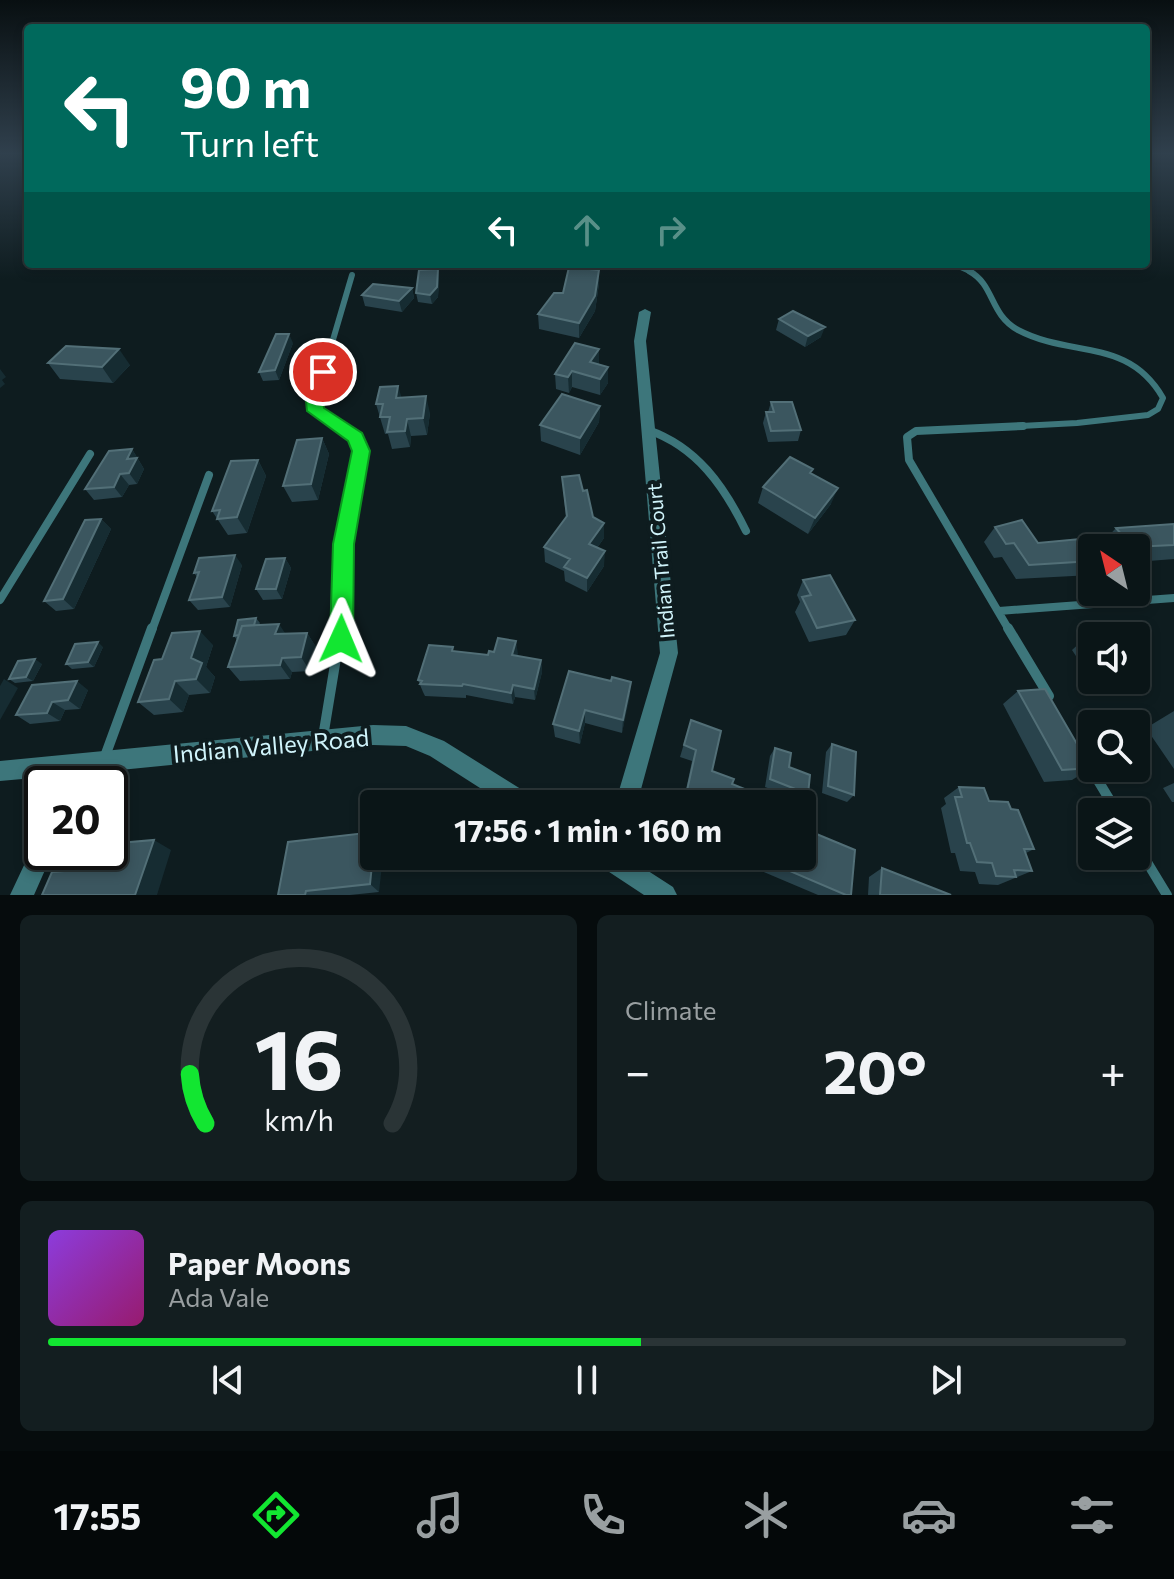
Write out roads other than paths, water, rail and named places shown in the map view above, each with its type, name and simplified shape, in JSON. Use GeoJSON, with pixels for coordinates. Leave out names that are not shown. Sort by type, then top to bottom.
{"type":"FeatureCollection","features":[{"type":"Feature","properties":{"kind":"street","name":"Indian Trail Court"},"geometry":{"type":"LineString","coordinates":[[630,790],[669,653],[640,341],[645,312]]}},
{"type":"Feature","properties":{"kind":"street","name":"Indian Valley Road"},"geometry":{"type":"LineString","coordinates":[[0,771],[373,735],[406,736],[437,748],[502,790]]}},
{"type":"Feature","properties":{"kind":"street"},"geometry":{"type":"LineString","coordinates":[[90,766],[94,762]]}},
{"type":"Feature","properties":{"kind":"street"},"geometry":{"type":"LineString","coordinates":[[22,895],[34,870]]}},
{"type":"Feature","properties":{"kind":"street"},"geometry":{"type":"LineString","coordinates":[[628,870],[665,895]]}},
{"type":"Feature","properties":{"kind":"lane"},"geometry":{"type":"LineString","coordinates":[[962,268],[977,275],[988,286],[997,312],[1009,324],[1027,334],[1112,353],[1144,371],[1157,383],[1163,398],[1158,409],[1148,415],[1063,424],[916,431],[907,437],[909,460],[1051,699]]}},
{"type":"Feature","properties":{"kind":"lane"},"geometry":{"type":"LineString","coordinates":[[323,740],[341,639],[343,544],[361,451],[355,437],[316,411],[315,401],[352,275]]}},
{"type":"Feature","properties":{"kind":"lane"},"geometry":{"type":"LineString","coordinates":[[648,430],[673,439],[705,467],[725,491],[746,531]]}},
{"type":"Feature","properties":{"kind":"lane"},"geometry":{"type":"LineString","coordinates":[[0,600],[90,454]]}},
{"type":"Feature","properties":{"kind":"lane"},"geometry":{"type":"LineString","coordinates":[[94,762],[209,475]]}},
{"type":"Feature","properties":{"kind":"lane"},"geometry":{"type":"LineString","coordinates":[[999,611],[1174,598]]}},
{"type":"Feature","properties":{"kind":"lane"},"geometry":{"type":"LineString","coordinates":[[1150,867],[1167,895]]}}]}
